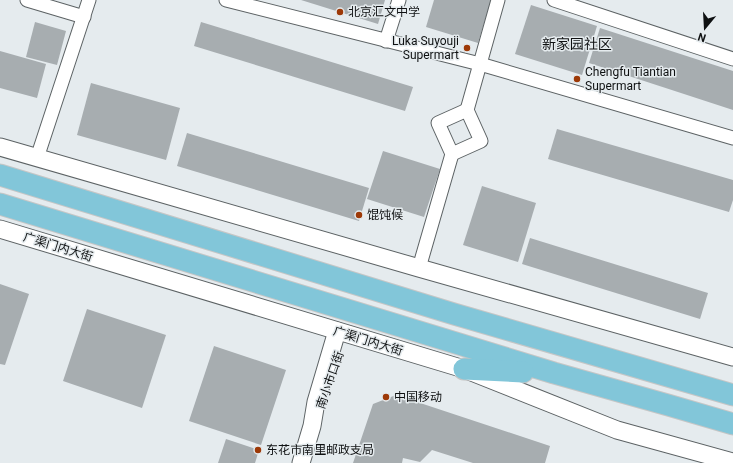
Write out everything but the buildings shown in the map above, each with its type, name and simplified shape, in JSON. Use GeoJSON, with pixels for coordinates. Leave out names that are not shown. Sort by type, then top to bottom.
{"type":"FeatureCollection","features":[{"type":"Feature","properties":{"kind":"main road"},"geometry":{"type":"LineString","coordinates":[[0,175],[454,314],[733,395]]}},
{"type":"Feature","properties":{"kind":"main road","name":"广渠门内大街"},"geometry":{"type":"LineString","coordinates":[[0,204],[554,373],[733,424]]}},
{"type":"Feature","properties":{"kind":"main road"},"geometry":{"type":"LineString","coordinates":[[464,369],[554,373]]}},
{"type":"Feature","properties":{"kind":"street"},"geometry":{"type":"LineString","coordinates":[[27,0],[84,17]]}},
{"type":"Feature","properties":{"kind":"street"},"geometry":{"type":"LineString","coordinates":[[37,158],[89,0]]}},
{"type":"Feature","properties":{"kind":"street"},"geometry":{"type":"LineString","coordinates":[[226,0],[480,64],[733,138]]}},
{"type":"Feature","properties":{"kind":"street"},"geometry":{"type":"LineString","coordinates":[[386,41],[398,0]]}},
{"type":"Feature","properties":{"kind":"street"},"geometry":{"type":"LineString","coordinates":[[452,154],[481,141],[467,110],[498,0]]}},
{"type":"Feature","properties":{"kind":"street"},"geometry":{"type":"LineString","coordinates":[[554,0],[733,59]]}},
{"type":"Feature","properties":{"kind":"street"},"geometry":{"type":"LineString","coordinates":[[418,268],[452,154],[438,123],[467,110]]}},
{"type":"Feature","properties":{"kind":"street"},"geometry":{"type":"LineString","coordinates":[[0,147],[733,357]]}},
{"type":"Feature","properties":{"kind":"street","name":"广渠门内大街"},"geometry":{"type":"LineString","coordinates":[[0,229],[464,369],[617,430],[733,462]]}},
{"type":"Feature","properties":{"kind":"street","name":"南小市口街"},"geometry":{"type":"LineString","coordinates":[[301,463],[312,426],[316,402],[341,332]]}},
{"type":"Feature","properties":{"kind":"place","name":"北京汇文中学"},"geometry":{"type":"Point","coordinates":[340,12]}},
{"type":"Feature","properties":{"kind":"place","name":"Luka Suyouji Supermart"},"geometry":{"type":"Point","coordinates":[467,48]}},
{"type":"Feature","properties":{"kind":"place","name":"Chengfu Tiantian Supermart"},"geometry":{"type":"Point","coordinates":[577,79]}},
{"type":"Feature","properties":{"kind":"place","name":"馄饨候"},"geometry":{"type":"Point","coordinates":[359,215]}},
{"type":"Feature","properties":{"kind":"place","name":"中国移动"},"geometry":{"type":"Point","coordinates":[386,397]}},
{"type":"Feature","properties":{"kind":"place","name":"东花市南里邮政支局"},"geometry":{"type":"Point","coordinates":[258,450]}},
{"type":"Feature","properties":{"kind":"district","name":"新家园社区"},"geometry":{"type":"Point","coordinates":[577,44]}}]}
